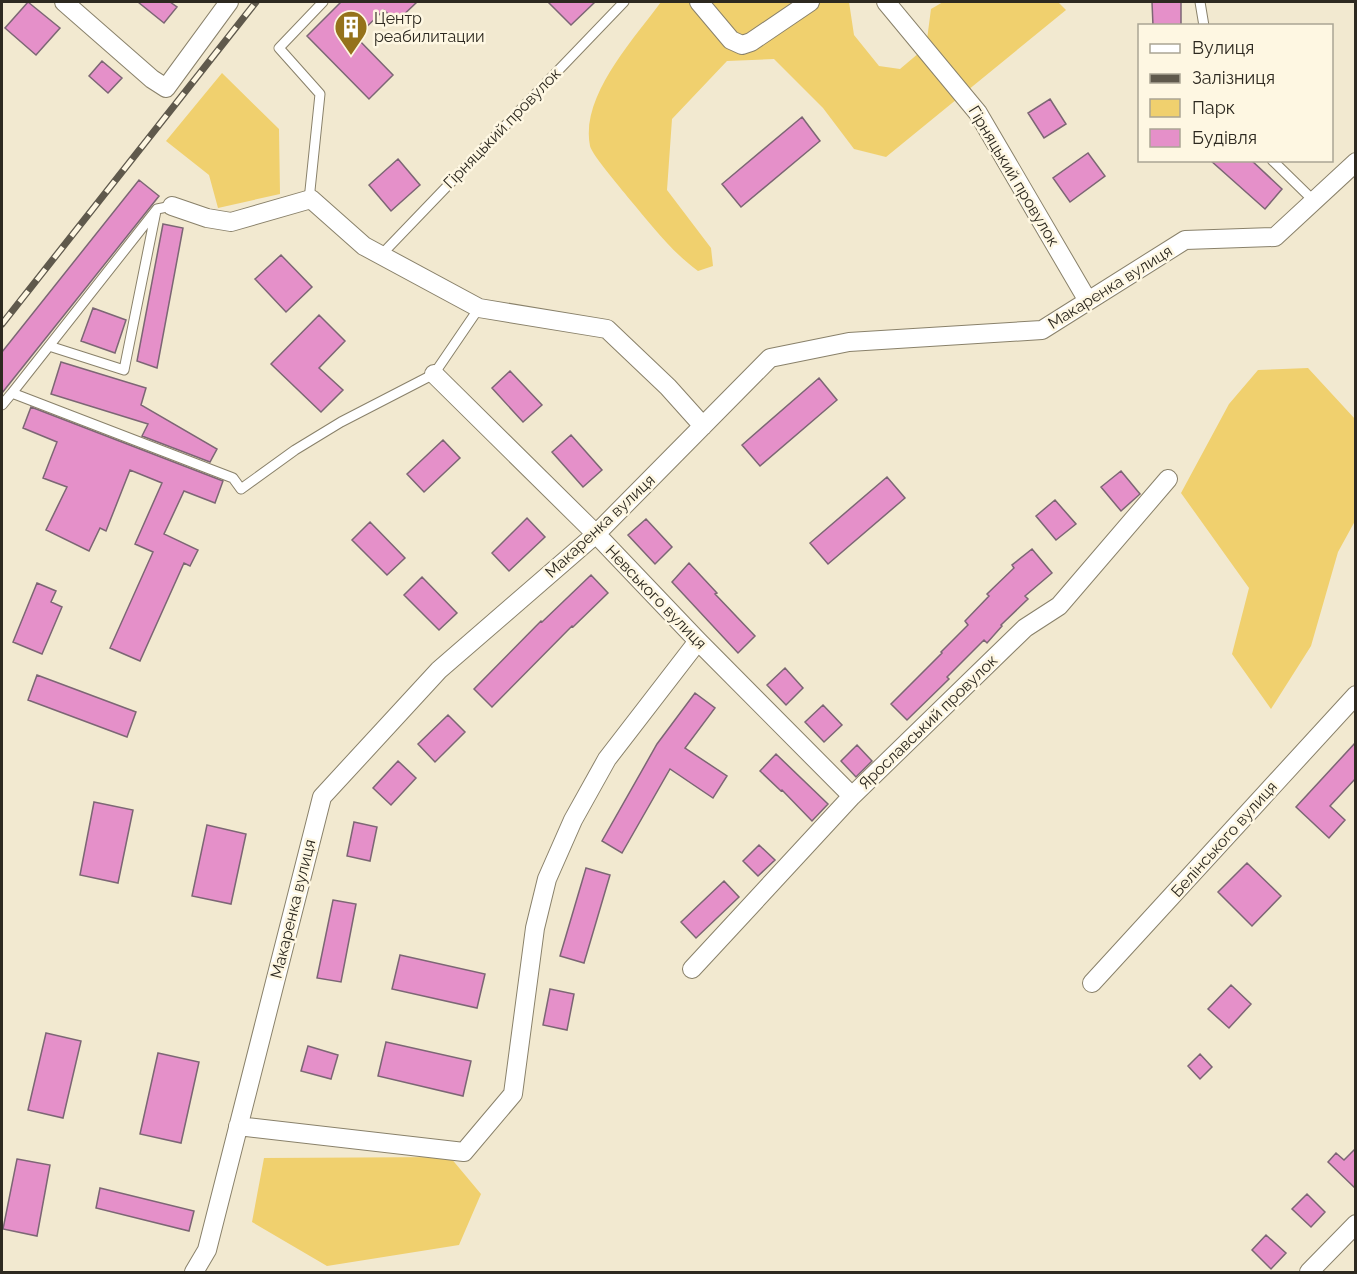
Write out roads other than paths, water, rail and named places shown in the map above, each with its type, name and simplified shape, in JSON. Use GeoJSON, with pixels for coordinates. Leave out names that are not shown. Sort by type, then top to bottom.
{"type":"FeatureCollection","features":[{"type":"Feature","properties":{"kind":"street"},"geometry":{"type":"LineString","coordinates":[[64,2],[152,79],[166,87],[230,2]]}},
{"type":"Feature","properties":{"kind":"street"},"geometry":{"type":"LineString","coordinates":[[699,2],[731,40],[742,45],[751,42],[810,2]]}},
{"type":"Feature","properties":{"kind":"street","name":"Гірняцький провулок"},"geometry":{"type":"LineString","coordinates":[[886,2],[978,113],[1088,301]]}},
{"type":"Feature","properties":{"kind":"street","name":"Макаренка вулиця"},"geometry":{"type":"LineString","coordinates":[[194,1272],[207,1250],[322,797],[439,670],[596,534],[770,358],[849,342],[1042,330],[1185,240],[1275,237],[1356,162]]}},
{"type":"Feature","properties":{"kind":"street"},"geometry":{"type":"LineString","coordinates":[[165,207],[231,222],[311,199],[364,246],[479,308],[607,329],[668,387],[703,426]]}},
{"type":"Feature","properties":{"kind":"street","name":"Невського вулиця"},"geometry":{"type":"LineString","coordinates":[[434,374],[596,534],[698,641],[852,796]]}},
{"type":"Feature","properties":{"kind":"street","name":"Ярославський провулок"},"geometry":{"type":"LineString","coordinates":[[692,969],[852,796],[1025,628],[1059,606],[1168,479]]}},
{"type":"Feature","properties":{"kind":"street"},"geometry":{"type":"LineString","coordinates":[[238,1125],[464,1152],[513,1094],[535,928],[547,879],[573,820],[607,759],[698,641]]}},
{"type":"Feature","properties":{"kind":"street","name":"Белінського вулиця"},"geometry":{"type":"LineString","coordinates":[[1092,983],[1356,695]]}},
{"type":"Feature","properties":{"kind":"street"},"geometry":{"type":"LineString","coordinates":[[1309,1272],[1356,1224]]}},
{"type":"Feature","properties":{"kind":"lane"},"geometry":{"type":"LineString","coordinates":[[309,200],[320,94],[279,48],[323,2]]}},
{"type":"Feature","properties":{"kind":"lane","name":"Гірняцький провулок"},"geometry":{"type":"LineString","coordinates":[[381,255],[624,2]]}},
{"type":"Feature","properties":{"kind":"lane"},"geometry":{"type":"LineString","coordinates":[[1200,2],[1204,24]]}},
{"type":"Feature","properties":{"kind":"lane"},"geometry":{"type":"LineString","coordinates":[[1274,162],[1314,201]]}},
{"type":"Feature","properties":{"kind":"lane"},"geometry":{"type":"LineString","coordinates":[[49,346],[124,370],[165,207]]}},
{"type":"Feature","properties":{"kind":"lane"},"geometry":{"type":"LineString","coordinates":[[2,405],[165,207]]}},
{"type":"Feature","properties":{"kind":"lane"},"geometry":{"type":"LineString","coordinates":[[12,393],[233,478],[241,489],[295,450],[341,422],[434,374],[479,308]]}},
{"type":"Feature","properties":{"kind":"railway"},"geometry":{"type":"LineString","coordinates":[[2,324],[256,2]]}},
{"type":"Feature","properties":{"kind":"place","name":"Центр реабилитации"},"geometry":{"type":"Point","coordinates":[351,56]}}]}
